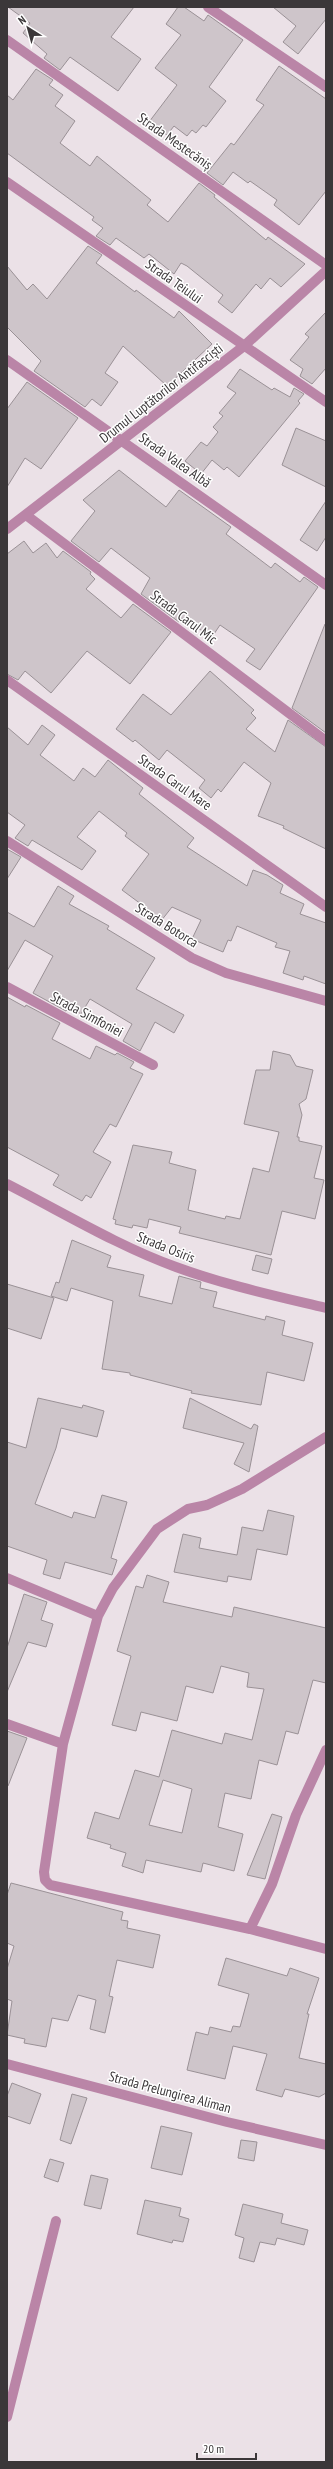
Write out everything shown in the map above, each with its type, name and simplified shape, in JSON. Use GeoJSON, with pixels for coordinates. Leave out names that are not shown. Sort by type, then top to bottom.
{"type":"FeatureCollection","features":[{"type":"Feature","properties":{"kind":"street"},"geometry":{"type":"LineString","coordinates":[[208,7],[326,87]]}},
{"type":"Feature","properties":{"kind":"street","name":"Strada Mestecăniș"},"geometry":{"type":"LineString","coordinates":[[7,40],[326,265]]}},
{"type":"Feature","properties":{"kind":"street","name":"Strada Teiului"},"geometry":{"type":"LineString","coordinates":[[7,182],[326,402]]}},
{"type":"Feature","properties":{"kind":"street","name":"Drumul Luptătorilor Antifasciști"},"geometry":{"type":"LineString","coordinates":[[7,529],[244,346],[326,271]]}},
{"type":"Feature","properties":{"kind":"street","name":"Strada Valea Albă"},"geometry":{"type":"LineString","coordinates":[[7,360],[123,440],[326,585]]}},
{"type":"Feature","properties":{"kind":"street","name":"Strada Carul Mic"},"geometry":{"type":"LineString","coordinates":[[26,515],[326,741]]}},
{"type":"Feature","properties":{"kind":"street","name":"Strada Carul Mare"},"geometry":{"type":"LineString","coordinates":[[7,680],[326,907]]}},
{"type":"Feature","properties":{"kind":"street","name":"Strada Botorca"},"geometry":{"type":"LineString","coordinates":[[7,841],[192,958],[226,973],[326,1001]]}},
{"type":"Feature","properties":{"kind":"street","name":"Strada Simfoniei"},"geometry":{"type":"LineString","coordinates":[[7,987],[153,1065]]}},
{"type":"Feature","properties":{"kind":"street","name":"Strada Osiris"},"geometry":{"type":"LineString","coordinates":[[7,1184],[131,1248],[175,1267],[221,1282],[326,1308]]}},
{"type":"Feature","properties":{"kind":"street"},"geometry":{"type":"LineString","coordinates":[[326,1437],[242,1489],[208,1505],[188,1510],[157,1530],[113,1588],[98,1616],[63,1744],[44,1872],[45,1880],[50,1885],[250,1929],[326,1948]]}},
{"type":"Feature","properties":{"kind":"street"},"geometry":{"type":"LineString","coordinates":[[7,1578],[98,1616]]}},
{"type":"Feature","properties":{"kind":"street"},"geometry":{"type":"LineString","coordinates":[[7,1724],[63,1744]]}},
{"type":"Feature","properties":{"kind":"street"},"geometry":{"type":"LineString","coordinates":[[250,1929],[272,1884],[296,1815],[326,1750]]}},
{"type":"Feature","properties":{"kind":"street","name":"Strada Prelungirea Aliman"},"geometry":{"type":"LineString","coordinates":[[7,2064],[227,2122],[326,2145]]}},
{"type":"Feature","properties":{"kind":"street"},"geometry":{"type":"LineString","coordinates":[[7,2417],[56,2221]]}},
{"type":"Feature","properties":{"kind":"building"},"geometry":{"type":"Polygon","coordinates":[[[8,7],[134,7],[111,37],[141,59],[118,91],[70,57],[60,70],[44,58],[47,54],[23,33],[30,23],[8,7]]]}},
{"type":"Feature","properties":{"kind":"building"},"geometry":{"type":"Polygon","coordinates":[[[178,7],[184,7],[204,21],[208,15],[243,40],[209,87],[226,101],[206,127],[203,125],[196,133],[192,130],[187,136],[174,126],[167,135],[149,122],[177,85],[155,68],[181,35],[166,24],[178,7]]]}},
{"type":"Feature","properties":{"kind":"building"},"geometry":{"type":"Polygon","coordinates":[[[273,7],[326,7],[326,19],[298,54],[283,42],[296,26],[273,7]]]}},
{"type":"Feature","properties":{"kind":"building"},"geometry":{"type":"Polygon","coordinates":[[[279,66],[326,99],[326,191],[299,225],[274,205],[277,200],[250,181],[248,183],[233,172],[223,185],[207,173],[231,143],[234,145],[264,105],[256,100],[279,66]]]}},
{"type":"Feature","properties":{"kind":"building"},"geometry":{"type":"Polygon","coordinates":[[[36,69],[53,80],[49,85],[63,95],[55,106],[75,121],[60,143],[90,166],[97,156],[151,200],[147,205],[168,222],[199,183],[215,195],[214,197],[266,240],[268,237],[305,264],[281,287],[270,278],[261,289],[256,284],[232,313],[218,302],[223,295],[187,266],[181,263],[174,274],[149,254],[144,258],[116,238],[110,245],[96,236],[103,228],[92,220],[94,217],[7,153],[7,95],[13,100],[36,69]]]}},
{"type":"Feature","properties":{"kind":"building"},"geometry":{"type":"Polygon","coordinates":[[[88,246],[102,255],[96,263],[135,292],[136,290],[174,318],[179,311],[212,344],[167,386],[123,346],[105,373],[118,382],[101,406],[92,399],[85,407],[34,371],[41,361],[7,327],[7,266],[27,290],[33,284],[47,299],[88,246]]]}},
{"type":"Feature","properties":{"kind":"building"},"geometry":{"type":"Polygon","coordinates":[[[326,312],[326,368],[312,384],[300,376],[303,369],[290,360],[309,337],[305,334],[326,312]]]}},
{"type":"Feature","properties":{"kind":"building"},"geometry":{"type":"Polygon","coordinates":[[[240,369],[272,390],[274,388],[290,397],[294,388],[304,394],[298,401],[300,403],[239,477],[227,467],[224,470],[212,460],[201,474],[185,461],[201,442],[207,446],[218,432],[213,427],[223,416],[219,413],[236,393],[227,387],[240,369]]]}},
{"type":"Feature","properties":{"kind":"building"},"geometry":{"type":"Polygon","coordinates":[[[27,382],[78,418],[41,469],[25,458],[7,487],[7,409],[27,382]]]}},
{"type":"Feature","properties":{"kind":"building"},"geometry":{"type":"Polygon","coordinates":[[[296,428],[326,441],[326,487],[282,465],[296,428]]]}},
{"type":"Feature","properties":{"kind":"building"},"geometry":{"type":"Polygon","coordinates":[[[119,470],[166,507],[179,490],[231,527],[226,534],[271,568],[275,563],[300,582],[304,577],[318,587],[260,670],[246,661],[255,649],[220,625],[212,637],[182,618],[179,622],[141,594],[150,578],[111,548],[99,562],[71,541],[95,511],[83,500],[119,470]]]}},
{"type":"Feature","properties":{"kind":"building"},"geometry":{"type":"Polygon","coordinates":[[[326,501],[326,537],[317,551],[300,540],[326,501]]]}},
{"type":"Feature","properties":{"kind":"building"},"geometry":{"type":"Polygon","coordinates":[[[24,541],[33,553],[46,543],[57,558],[63,551],[91,572],[90,574],[95,579],[86,589],[121,618],[133,604],[171,632],[130,684],[87,651],[51,693],[25,671],[18,680],[7,674],[7,554],[24,541]]]}},
{"type":"Feature","properties":{"kind":"building"},"geometry":{"type":"Polygon","coordinates":[[[326,624],[326,733],[292,708],[326,624]]]}},
{"type":"Feature","properties":{"kind":"building"},"geometry":{"type":"Polygon","coordinates":[[[210,671],[254,710],[251,713],[256,718],[246,729],[275,752],[288,720],[326,747],[326,849],[283,828],[284,826],[258,816],[271,783],[244,762],[221,792],[218,789],[211,798],[199,788],[205,780],[167,750],[159,760],[135,740],[133,742],[116,729],[143,694],[171,715],[210,671]]]}},
{"type":"Feature","properties":{"kind":"building"},"geometry":{"type":"Polygon","coordinates":[[[42,725],[55,735],[40,755],[74,781],[83,768],[95,777],[108,760],[143,788],[139,794],[194,838],[187,847],[247,886],[253,870],[267,875],[283,885],[280,893],[304,904],[300,914],[326,923],[326,984],[304,976],[303,980],[283,973],[290,951],[275,947],[277,943],[237,926],[231,941],[228,940],[223,952],[192,939],[201,920],[172,907],[161,921],[144,909],[145,907],[122,890],[149,854],[125,836],[127,833],[99,811],[77,837],[96,851],[82,870],[32,840],[28,846],[15,838],[25,825],[7,812],[7,727],[28,745],[42,725]]]}},
{"type":"Feature","properties":{"kind":"building"},"geometry":{"type":"Polygon","coordinates":[[[7,849],[21,857],[7,879],[7,849]]]}},
{"type":"Feature","properties":{"kind":"building"},"geometry":{"type":"Polygon","coordinates":[[[58,886],[74,896],[69,904],[109,926],[107,929],[155,958],[136,989],[184,1015],[174,1033],[155,1022],[140,1051],[123,1041],[132,1024],[90,999],[81,1014],[69,1007],[66,1011],[33,993],[53,956],[25,940],[7,971],[7,912],[34,927],[58,886]]]}},
{"type":"Feature","properties":{"kind":"building"},"geometry":{"type":"Polygon","coordinates":[[[7,997],[60,1023],[52,1039],[90,1059],[96,1046],[115,1055],[117,1053],[134,1062],[130,1068],[143,1074],[116,1127],[110,1124],[93,1152],[111,1162],[91,1198],[86,1195],[82,1201],[53,1185],[59,1175],[7,1147],[7,997]]]}},
{"type":"Feature","properties":{"kind":"building"},"geometry":{"type":"Polygon","coordinates":[[[273,1051],[290,1055],[296,1066],[313,1070],[306,1099],[299,1104],[302,1115],[297,1137],[299,1137],[299,1141],[322,1146],[314,1178],[324,1180],[315,1219],[282,1211],[271,1255],[179,1233],[181,1227],[149,1219],[147,1228],[133,1225],[132,1228],[115,1224],[116,1220],[113,1219],[133,1145],[172,1152],[169,1163],[196,1170],[188,1210],[225,1219],[226,1216],[240,1219],[253,1168],[269,1172],[279,1132],[244,1124],[256,1070],[270,1070],[273,1051]]]}},
{"type":"Feature","properties":{"kind":"building"},"geometry":{"type":"Polygon","coordinates":[[[72,1240],[111,1256],[107,1267],[144,1275],[139,1296],[172,1304],[179,1276],[201,1282],[200,1288],[217,1292],[213,1307],[265,1320],[266,1316],[285,1321],[282,1335],[313,1343],[304,1381],[267,1372],[261,1405],[191,1393],[192,1391],[130,1375],[130,1373],[102,1369],[113,1301],[71,1288],[67,1301],[51,1296],[56,1282],[59,1283],[72,1240]]]}},
{"type":"Feature","properties":{"kind":"building"},"geometry":{"type":"Polygon","coordinates":[[[256,1255],[272,1259],[268,1274],[252,1270],[256,1255]]]}},
{"type":"Feature","properties":{"kind":"building"},"geometry":{"type":"Polygon","coordinates":[[[7,1284],[54,1298],[41,1339],[7,1328],[7,1284]]]}},
{"type":"Feature","properties":{"kind":"building"},"geometry":{"type":"Polygon","coordinates":[[[38,1398],[82,1408],[83,1405],[104,1411],[97,1437],[61,1428],[56,1448],[35,1504],[72,1518],[74,1512],[95,1518],[102,1495],[127,1502],[111,1558],[117,1560],[112,1575],[65,1562],[60,1579],[43,1574],[47,1560],[7,1546],[7,1442],[26,1448],[38,1398]]]}},
{"type":"Feature","properties":{"kind":"building"},"geometry":{"type":"Polygon","coordinates":[[[190,1398],[251,1429],[254,1424],[258,1426],[249,1472],[234,1464],[244,1443],[183,1428],[190,1398]]]}},
{"type":"Feature","properties":{"kind":"building"},"geometry":{"type":"Polygon","coordinates":[[[268,1510],[294,1516],[287,1555],[257,1549],[251,1580],[228,1576],[227,1582],[174,1572],[183,1534],[201,1538],[199,1548],[237,1555],[242,1527],[263,1531],[268,1510]]]}},
{"type":"Feature","properties":{"kind":"building"},"geometry":{"type":"Polygon","coordinates":[[[147,1575],[169,1582],[163,1602],[232,1617],[234,1607],[326,1628],[326,1683],[313,1680],[298,1734],[286,1731],[277,1765],[259,1760],[251,1799],[225,1793],[218,1827],[243,1834],[234,1871],[203,1863],[201,1872],[146,1860],[143,1873],[122,1866],[126,1853],[110,1848],[111,1845],[87,1838],[95,1812],[119,1819],[135,1770],[159,1777],[172,1730],[222,1744],[225,1733],[252,1740],[264,1689],[247,1687],[249,1673],[221,1666],[213,1693],[186,1686],[177,1721],[141,1712],[136,1731],[112,1725],[131,1656],[117,1651],[136,1586],[143,1588],[147,1575]],[[163,1780],[149,1825],[182,1833],[192,1789],[163,1780]]]}},
{"type":"Feature","properties":{"kind":"building"},"geometry":{"type":"Polygon","coordinates":[[[24,1594],[47,1602],[41,1620],[53,1624],[46,1647],[28,1642],[7,1692],[7,1648],[24,1594]]]}},
{"type":"Feature","properties":{"kind":"building"},"geometry":{"type":"Polygon","coordinates":[[[7,1731],[27,1738],[8,1786],[7,1786],[7,1731]]]}},
{"type":"Feature","properties":{"kind":"building"},"geometry":{"type":"Polygon","coordinates":[[[272,1814],[282,1817],[265,1879],[247,1875],[272,1814]]]}},
{"type":"Feature","properties":{"kind":"building"},"geometry":{"type":"Polygon","coordinates":[[[11,1883],[123,1912],[121,1920],[128,1921],[127,1928],[160,1935],[153,1968],[117,1960],[109,1996],[113,1997],[105,2033],[90,2029],[96,2000],[78,1995],[68,2021],[52,2018],[46,2047],[24,2043],[25,2039],[7,2035],[12,2001],[7,1999],[7,1969],[14,1946],[7,1943],[7,1895],[11,1883]]]}},
{"type":"Feature","properties":{"kind":"building"},"geometry":{"type":"Polygon","coordinates":[[[226,1958],[287,1976],[290,1968],[319,1978],[307,2014],[309,2014],[299,2058],[326,2064],[326,2093],[319,2097],[285,2089],[282,2097],[256,2090],[267,2054],[233,2046],[225,2079],[187,2070],[196,2032],[208,2035],[210,2027],[231,2032],[233,2026],[240,2027],[249,1994],[218,1985],[226,1958]]]}},
{"type":"Feature","properties":{"kind":"building"},"geometry":{"type":"Polygon","coordinates":[[[12,2083],[41,2094],[30,2124],[7,2116],[7,2096],[12,2083]]]}},
{"type":"Feature","properties":{"kind":"building"},"geometry":{"type":"Polygon","coordinates":[[[72,2094],[87,2098],[71,2144],[60,2140],[72,2094]]]}},
{"type":"Feature","properties":{"kind":"building"},"geometry":{"type":"Polygon","coordinates":[[[161,2126],[192,2133],[182,2175],[151,2168],[161,2126]]]}},
{"type":"Feature","properties":{"kind":"building"},"geometry":{"type":"Polygon","coordinates":[[[241,2140],[257,2142],[254,2161],[238,2158],[241,2140]]]}},
{"type":"Feature","properties":{"kind":"building"},"geometry":{"type":"Polygon","coordinates":[[[50,2159],[64,2163],[58,2182],[44,2177],[50,2159]]]}},
{"type":"Feature","properties":{"kind":"building"},"geometry":{"type":"Polygon","coordinates":[[[91,2175],[108,2179],[101,2209],[84,2205],[91,2175]]]}},
{"type":"Feature","properties":{"kind":"building"},"geometry":{"type":"Polygon","coordinates":[[[145,2200],[181,2208],[179,2216],[189,2219],[183,2242],[173,2240],[172,2243],[137,2234],[145,2200]]]}},
{"type":"Feature","properties":{"kind":"building"},"geometry":{"type":"Polygon","coordinates":[[[243,2204],[283,2214],[281,2223],[308,2230],[304,2245],[277,2238],[275,2245],[260,2242],[254,2262],[239,2258],[244,2238],[235,2235],[243,2204]]]}}]}
